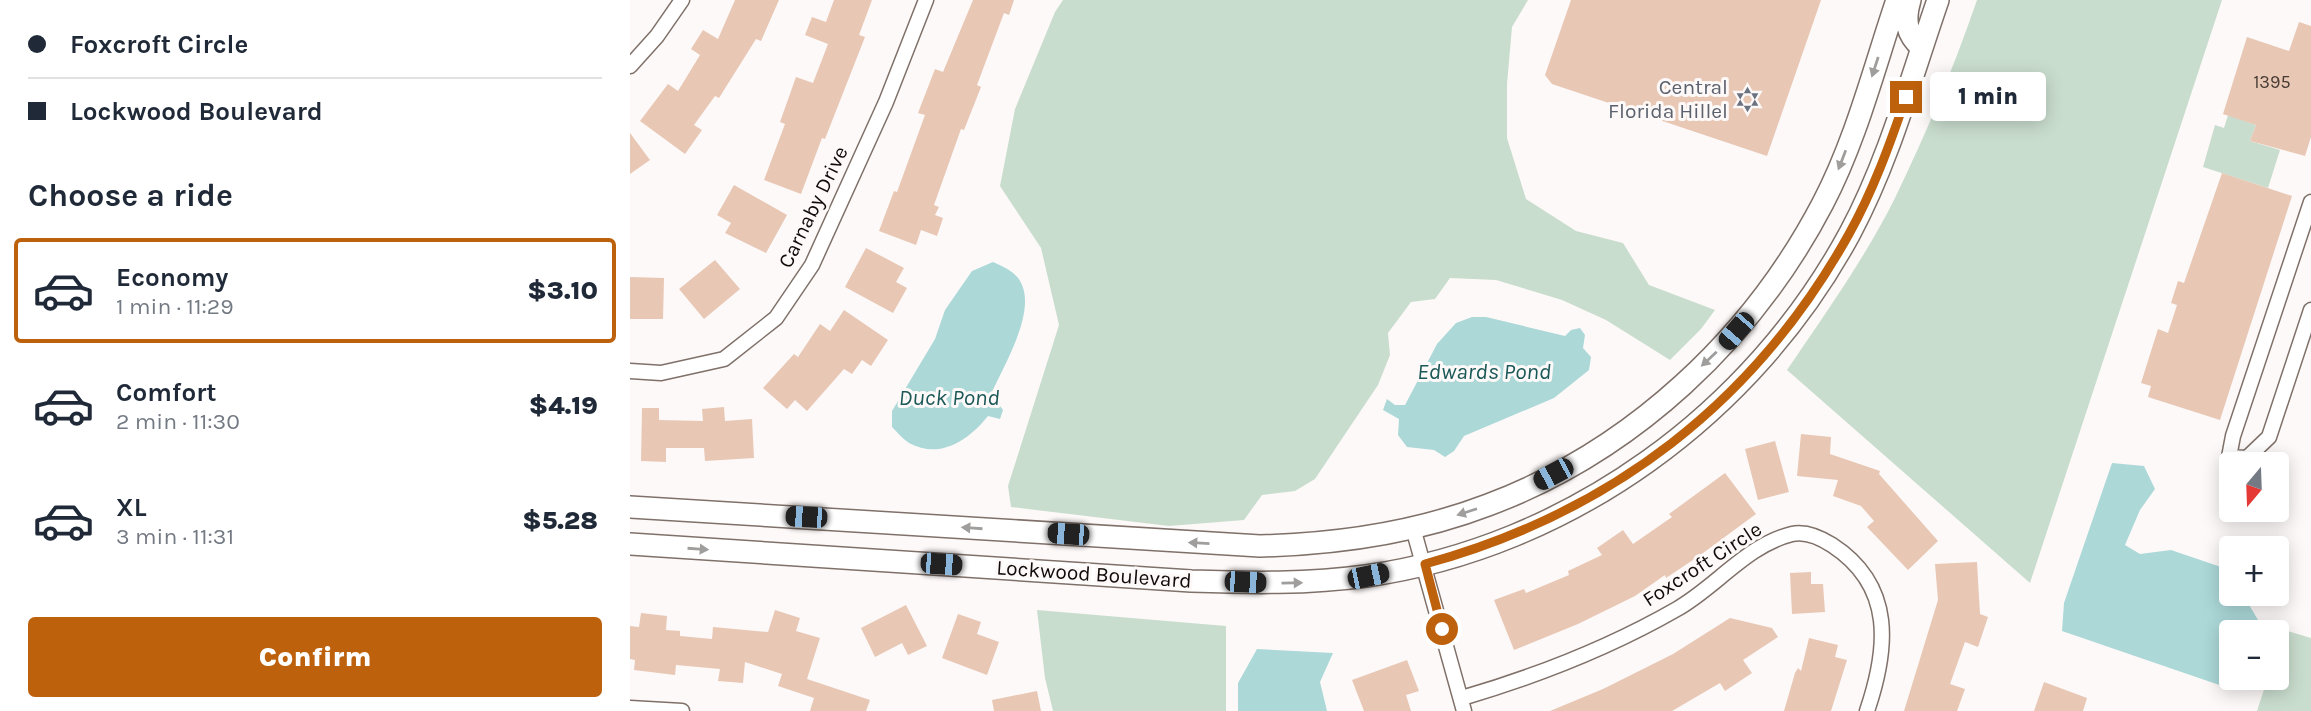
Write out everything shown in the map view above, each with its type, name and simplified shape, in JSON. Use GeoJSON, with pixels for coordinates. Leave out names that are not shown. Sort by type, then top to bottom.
{"type":"FeatureCollection","features":[{"type":"Feature","properties":{"kind":"main road","name":"Lockwood Boulevard"},"geometry":{"type":"LineString","coordinates":[[630,507],[1260,546],[1359,539],[1413,528],[1489,505],[1576,462],[1634,425],[1654,410],[1720,348],[1752,313],[1797,249],[1838,171],[1864,103],[1897,0]]}},
{"type":"Feature","properties":{"kind":"main road"},"geometry":{"type":"LineString","coordinates":[[1910,0],[1905,15],[1908,28],[1914,41],[1922,48]]}},
{"type":"Feature","properties":{"kind":"main road","name":"Lockwood Boulevard"},"geometry":{"type":"LineString","coordinates":[[630,544],[1191,581],[1271,583],[1368,576],[1469,552],[1513,536],[1607,489],[1672,443],[1743,380],[1796,317],[1850,232],[1873,184],[1937,1]]}},
{"type":"Feature","properties":{"kind":"main road"},"geometry":{"type":"LineString","coordinates":[[1797,249],[1828,269]]}},
{"type":"Feature","properties":{"kind":"street"},"geometry":{"type":"LineString","coordinates":[[630,66],[657,36],[682,0]]}},
{"type":"Feature","properties":{"kind":"street","name":"Carnaby Drive"},"geometry":{"type":"LineString","coordinates":[[630,371],[661,373],[724,359],[776,318],[812,265],[886,102],[926,0]]}},
{"type":"Feature","properties":{"kind":"street"},"geometry":{"type":"LineString","coordinates":[[2311,202],[2229,457],[2247,458],[2269,437],[2311,310]]}},
{"type":"Feature","properties":{"kind":"street","name":"Foxcroft Circle"},"geometry":{"type":"LineString","coordinates":[[1413,528],[1463,705],[1558,667],[1625,636],[1680,607],[1766,544],[1795,533],[1819,537],[1842,552],[1867,580],[1881,612],[1883,645],[1878,680],[1867,711]]}},
{"type":"Feature","properties":{"kind":"street"},"geometry":{"type":"LineString","coordinates":[[630,708],[682,711]]}},
{"type":"Feature","properties":{"kind":"green space"},"geometry":{"type":"Polygon","coordinates":[[[1063,0],[1528,0],[1512,27],[1507,84],[1507,138],[1526,199],[1576,231],[1623,243],[1649,285],[1715,310],[1701,329],[1670,360],[1606,320],[1562,300],[1496,280],[1450,278],[1435,299],[1411,302],[1388,333],[1390,355],[1378,385],[1315,479],[1295,491],[1262,495],[1244,520],[1169,526],[1011,507],[1008,486],[1059,325],[1041,248],[1000,186],[1015,109],[1055,12],[1063,0]]]}},
{"type":"Feature","properties":{"kind":"green space"},"geometry":{"type":"Polygon","coordinates":[[[1977,0],[2222,0],[2030,583],[1787,370],[1858,264],[1895,198],[1939,100],[1977,0]]]}},
{"type":"Feature","properties":{"kind":"green space"},"geometry":{"type":"Polygon","coordinates":[[[2228,115],[2256,125],[2250,141],[2280,150],[2268,188],[2203,167],[2215,125],[2224,128],[2228,115]]]}},
{"type":"Feature","properties":{"kind":"green space"},"geometry":{"type":"Polygon","coordinates":[[[1037,610],[1226,626],[1226,711],[1053,711],[1045,678],[1037,610]]]}},
{"type":"Feature","properties":{"kind":"green space"},"geometry":{"type":"Polygon","coordinates":[[[2289,631],[2311,638],[2311,711],[2257,711],[2264,690],[2289,690],[2289,631]]]}},
{"type":"Feature","properties":{"kind":"water","name":"Duck Pond"},"geometry":{"type":"Polygon","coordinates":[[[993,262],[1017,277],[1025,297],[1016,341],[991,394],[1003,410],[1000,419],[988,416],[963,440],[943,448],[921,448],[909,443],[892,427],[892,411],[935,339],[945,310],[972,271],[993,262]]]}},
{"type":"Feature","properties":{"kind":"water","name":"Edwards Pond"},"geometry":{"type":"Polygon","coordinates":[[[1472,317],[1486,317],[1565,336],[1571,330],[1580,328],[1585,335],[1583,348],[1591,357],[1589,370],[1554,398],[1464,436],[1454,451],[1445,457],[1434,450],[1407,447],[1398,435],[1399,419],[1383,410],[1387,399],[1395,405],[1405,405],[1437,344],[1456,323],[1472,317]]]}},
{"type":"Feature","properties":{"kind":"water"},"geometry":{"type":"Polygon","coordinates":[[[2112,463],[2144,466],[2155,489],[2140,510],[2125,545],[2140,554],[2171,550],[2219,566],[2219,606],[2250,606],[2258,620],[2219,620],[2219,685],[2062,631],[2064,603],[2112,463]]]}},
{"type":"Feature","properties":{"kind":"water"},"geometry":{"type":"Polygon","coordinates":[[[1257,649],[1333,653],[1320,682],[1327,711],[1238,711],[1238,683],[1257,649]]]}},
{"type":"Feature","properties":{"kind":"building"},"geometry":{"type":"Polygon","coordinates":[[[735,0],[779,0],[761,41],[756,39],[719,98],[715,96],[694,125],[702,130],[685,154],[640,121],[668,84],[678,91],[700,55],[691,49],[703,30],[718,39],[735,0]]]}},
{"type":"Feature","properties":{"kind":"building"},"geometry":{"type":"Polygon","coordinates":[[[834,0],[872,0],[859,35],[865,37],[801,194],[764,180],[785,124],[780,122],[796,77],[813,83],[828,44],[805,35],[812,17],[826,22],[834,0]]]}},
{"type":"Feature","properties":{"kind":"building"},"geometry":{"type":"Polygon","coordinates":[[[973,0],[1014,0],[1009,15],[1004,13],[977,85],[981,87],[964,130],[961,129],[934,205],[939,207],[935,215],[943,218],[937,236],[921,230],[916,245],[879,231],[894,191],[897,192],[925,115],[918,113],[935,69],[943,72],[973,0]]]}},
{"type":"Feature","properties":{"kind":"building"},"geometry":{"type":"Polygon","coordinates":[[[1571,0],[1821,0],[1767,156],[1552,84],[1545,75],[1571,0]]]}},
{"type":"Feature","properties":{"kind":"building"},"geometry":{"type":"Polygon","coordinates":[[[2299,22],[2311,26],[2311,137],[2305,156],[2250,141],[2256,125],[2223,114],[2247,37],[2289,51],[2299,22]]]}},
{"type":"Feature","properties":{"kind":"building"},"geometry":{"type":"Polygon","coordinates":[[[630,133],[650,160],[630,174],[630,133]]]}},
{"type":"Feature","properties":{"kind":"building"},"geometry":{"type":"Polygon","coordinates":[[[2222,173],[2292,196],[2220,420],[2148,397],[2151,386],[2141,383],[2158,329],[2168,333],[2177,305],[2171,303],[2178,281],[2184,283],[2222,173]]]}},
{"type":"Feature","properties":{"kind":"building"},"geometry":{"type":"Polygon","coordinates":[[[734,185],[787,215],[766,253],[725,233],[731,223],[717,215],[734,185]]]}},
{"type":"Feature","properties":{"kind":"building"},"geometry":{"type":"Polygon","coordinates":[[[866,248],[904,268],[896,282],[907,288],[893,313],[845,287],[866,248]]]}},
{"type":"Feature","properties":{"kind":"building"},"geometry":{"type":"Polygon","coordinates":[[[715,260],[740,289],[704,319],[679,289],[715,260]]]}},
{"type":"Feature","properties":{"kind":"building"},"geometry":{"type":"Polygon","coordinates":[[[630,277],[664,278],[663,319],[630,319],[630,277]]]}},
{"type":"Feature","properties":{"kind":"building"},"geometry":{"type":"Polygon","coordinates":[[[844,310],[888,340],[871,366],[862,360],[852,374],[844,369],[807,411],[795,400],[787,409],[763,388],[794,354],[798,357],[820,324],[830,331],[844,310]]]}},
{"type":"Feature","properties":{"kind":"building"},"geometry":{"type":"Polygon","coordinates":[[[724,407],[725,421],[752,419],[754,458],[705,461],[704,448],[666,448],[666,462],[641,461],[642,408],[659,408],[659,420],[703,421],[702,409],[724,407]]]}},
{"type":"Feature","properties":{"kind":"building"},"geometry":{"type":"Polygon","coordinates":[[[1801,434],[1831,437],[1830,454],[1880,471],[1879,474],[1938,541],[1908,570],[1867,527],[1874,521],[1861,506],[1833,496],[1838,480],[1797,476],[1801,434]]]}},
{"type":"Feature","properties":{"kind":"building"},"geometry":{"type":"Polygon","coordinates":[[[1775,441],[1789,492],[1758,500],[1745,449],[1775,441]]]}},
{"type":"Feature","properties":{"kind":"building"},"geometry":{"type":"Polygon","coordinates":[[[1725,473],[1756,514],[1699,556],[1635,596],[1578,624],[1514,650],[1494,600],[1524,589],[1526,593],[1569,575],[1568,571],[1602,555],[1597,548],[1623,530],[1633,544],[1672,517],[1669,514],[1725,473]]]}},
{"type":"Feature","properties":{"kind":"building"},"geometry":{"type":"Polygon","coordinates":[[[1977,562],[1980,614],[1988,617],[1978,647],[1965,642],[1950,684],[1965,689],[1957,711],[1904,711],[1938,600],[1935,564],[1977,562]]]}},
{"type":"Feature","properties":{"kind":"building"},"geometry":{"type":"Polygon","coordinates":[[[1811,572],[1811,584],[1823,584],[1825,612],[1792,614],[1790,573],[1811,572]]]}},
{"type":"Feature","properties":{"kind":"building"},"geometry":{"type":"Polygon","coordinates":[[[906,605],[927,646],[908,655],[902,643],[875,657],[861,628],[906,605]]]}},
{"type":"Feature","properties":{"kind":"building"},"geometry":{"type":"Polygon","coordinates":[[[775,610],[800,618],[796,631],[820,638],[807,679],[870,700],[866,711],[810,711],[814,698],[778,686],[782,674],[745,662],[743,683],[718,681],[720,669],[676,665],[675,675],[634,670],[635,660],[630,659],[630,626],[639,627],[641,613],[667,616],[666,630],[680,631],[680,636],[712,639],[713,627],[768,632],[775,610]]]}},
{"type":"Feature","properties":{"kind":"building"},"geometry":{"type":"Polygon","coordinates":[[[958,614],[981,622],[977,634],[999,642],[987,675],[942,658],[958,614]]]}},
{"type":"Feature","properties":{"kind":"building"},"geometry":{"type":"Polygon","coordinates":[[[1730,618],[1772,628],[1778,637],[1743,660],[1752,673],[1725,691],[1720,683],[1672,711],[1550,711],[1603,689],[1673,654],[1730,618]]]}},
{"type":"Feature","properties":{"kind":"building"},"geometry":{"type":"Polygon","coordinates":[[[1809,638],[1838,645],[1835,657],[1847,660],[1831,711],[1784,711],[1795,673],[1798,668],[1801,671],[1809,638]]]}},
{"type":"Feature","properties":{"kind":"building"},"geometry":{"type":"Polygon","coordinates":[[[1407,660],[1419,691],[1406,695],[1411,711],[1364,711],[1352,680],[1407,660]]]}},
{"type":"Feature","properties":{"kind":"building"},"geometry":{"type":"Polygon","coordinates":[[[2044,682],[2087,698],[2083,711],[2034,711],[2044,682]]]}},
{"type":"Feature","properties":{"kind":"building"},"geometry":{"type":"Polygon","coordinates":[[[1037,691],[1041,711],[994,711],[992,700],[1037,691]]]}},
{"type":"Feature","properties":{"kind":"place","name":"Central Florida Hillel"},"geometry":{"type":"Point","coordinates":[1748,99]}},
{"type":"Feature","properties":{"kind":"route"},"geometry":{"type":"LineString","coordinates":[[1442,629],[1425,564],[1513,536],[1599,494],[1682,436],[1743,380],[1796,317],[1850,232],[1873,184],[1906,97]]}}]}
